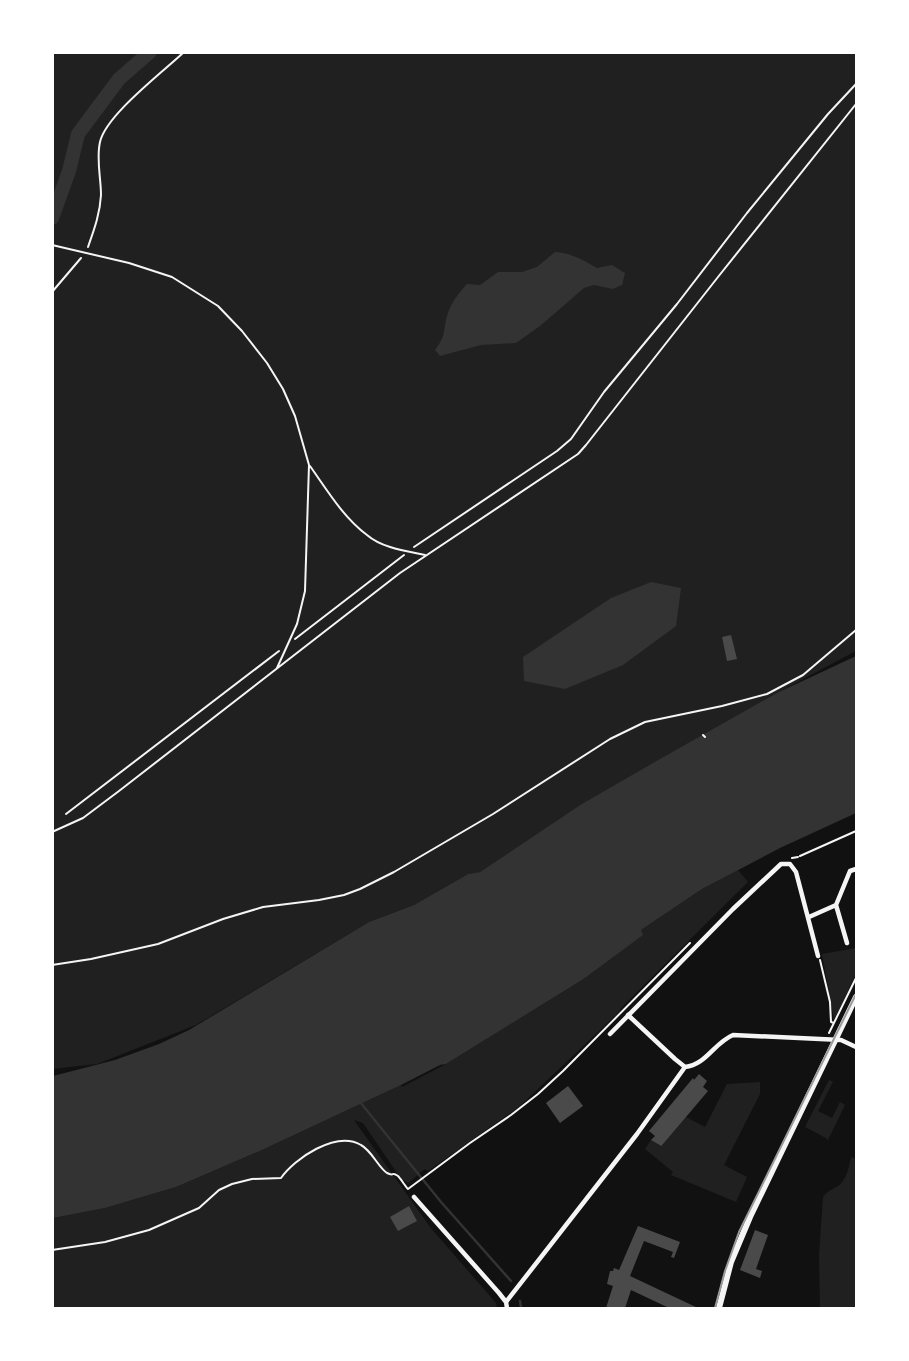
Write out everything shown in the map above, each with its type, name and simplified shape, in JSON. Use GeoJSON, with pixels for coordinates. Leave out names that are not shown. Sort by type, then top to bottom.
{"type":"FeatureCollection","features":[{"type":"Feature","properties":{"kind":"main road"},"geometry":{"type":"LineString","coordinates":[[719,1308],[746,1226],[856,997]]}},
{"type":"Feature","properties":{"kind":"street"},"geometry":{"type":"LineString","coordinates":[[610,1034],[733,909],[783,863],[790,864],[796,873],[818,956]]}},
{"type":"Feature","properties":{"kind":"street"},"geometry":{"type":"LineString","coordinates":[[846,943],[836,905],[850,871],[856,869]]}},
{"type":"Feature","properties":{"kind":"street"},"geometry":{"type":"LineString","coordinates":[[809,917],[836,905]]}},
{"type":"Feature","properties":{"kind":"street"},"geometry":{"type":"LineString","coordinates":[[628,1014],[685,1067],[701,1062],[719,1044],[733,1035],[836,1040],[856,1047]]}},
{"type":"Feature","properties":{"kind":"street"},"geometry":{"type":"LineString","coordinates":[[414,1197],[506,1305],[685,1067]]}},
{"type":"Feature","properties":{"kind":"lane"},"geometry":{"type":"LineString","coordinates":[[52,832],[83,818],[426,555],[578,454],[856,104]]}},
{"type":"Feature","properties":{"kind":"lane"},"geometry":{"type":"LineString","coordinates":[[52,245],[129,262],[172,277],[218,306],[242,331],[283,389],[295,416],[309,465],[305,591],[297,624],[277,668]]}},
{"type":"Feature","properties":{"kind":"lane"},"geometry":{"type":"LineString","coordinates":[[309,465],[346,515],[368,537],[388,546],[426,555]]}},
{"type":"Feature","properties":{"kind":"path"},"geometry":{"type":"LineString","coordinates":[[52,292],[86,253],[98,219],[101,198],[100,139],[116,114],[184,52]]}},
{"type":"Feature","properties":{"kind":"path"},"geometry":{"type":"LineString","coordinates":[[66,814],[408,552],[571,439],[604,392],[747,214],[828,114],[856,85]]}},
{"type":"Feature","properties":{"kind":"path"},"geometry":{"type":"LineString","coordinates":[[52,965],[158,944],[223,919],[263,908],[319,900],[360,889],[493,814],[610,739],[645,722],[767,694],[803,675],[856,630]]}},
{"type":"Feature","properties":{"kind":"path"},"geometry":{"type":"LineString","coordinates":[[798,857],[856,831]]}},
{"type":"Feature","properties":{"kind":"path"},"geometry":{"type":"LineString","coordinates":[[818,956],[822,962],[830,1002],[831,1023],[834,1023]]}},
{"type":"Feature","properties":{"kind":"path"},"geometry":{"type":"LineString","coordinates":[[829,1034],[856,978]]}},
{"type":"Feature","properties":{"kind":"path"},"geometry":{"type":"LineString","coordinates":[[52,1250],[97,1243],[149,1230],[200,1208],[219,1190],[232,1184],[252,1179],[281,1178],[297,1160],[336,1142],[362,1145],[387,1173],[397,1175],[408,1189],[538,1094],[623,1010]]}},
{"type":"Feature","properties":{"kind":"shaded area"},"geometry":{"type":"Polygon","coordinates":[[[52,53],[856,53],[856,651],[580,805],[480,872],[468,874],[414,905],[369,922],[196,1025],[97,1064],[53,1069],[52,53]]]}},
{"type":"Feature","properties":{"kind":"shaded area"},"geometry":{"type":"Polygon","coordinates":[[[555,252],[572,255],[597,268],[612,265],[625,273],[622,285],[613,289],[594,285],[584,288],[516,343],[481,345],[440,356],[435,350],[443,335],[448,313],[467,284],[480,285],[498,272],[522,272],[537,267],[555,252]]]}},
{"type":"Feature","properties":{"kind":"shaded area"},"geometry":{"type":"Polygon","coordinates":[[[651,582],[681,588],[676,626],[623,665],[565,689],[524,681],[523,657],[611,598],[651,582]]]}},
{"type":"Feature","properties":{"kind":"shaded area"},"geometry":{"type":"Polygon","coordinates":[[[856,656],[856,813],[780,848],[702,889],[641,930],[643,935],[582,980],[446,1064],[176,1187],[105,1208],[53,1218],[53,1076],[115,1060],[189,1030],[369,922],[414,905],[468,874],[480,872],[580,805],[777,693],[856,656]]]}},
{"type":"Feature","properties":{"kind":"shaded area"},"geometry":{"type":"Polygon","coordinates":[[[738,870],[748,882],[616,1015],[519,1107],[428,1171],[425,1169],[408,1183],[401,1179],[363,1123],[354,1120],[430,1227],[496,1303],[497,1308],[53,1308],[53,1218],[105,1208],[176,1187],[401,1085],[402,1087],[446,1064],[582,980],[641,930],[702,889],[738,870]]]}},
{"type":"Feature","properties":{"kind":"shaded area"},"geometry":{"type":"Polygon","coordinates":[[[856,948],[856,974],[834,1020],[822,954],[856,948]]]}},
{"type":"Feature","properties":{"kind":"shaded area"},"geometry":{"type":"Polygon","coordinates":[[[829,1080],[833,1082],[818,1111],[832,1118],[840,1102],[845,1105],[828,1140],[805,1127],[829,1080]]]}},
{"type":"Feature","properties":{"kind":"shaded area"},"geometry":{"type":"Polygon","coordinates":[[[760,1082],[760,1094],[724,1165],[747,1177],[736,1202],[671,1175],[673,1172],[645,1149],[651,1140],[660,1146],[664,1143],[686,1117],[705,1127],[727,1084],[760,1082]]]}},
{"type":"Feature","properties":{"kind":"shaded area"},"geometry":{"type":"Polygon","coordinates":[[[851,1157],[856,1159],[856,1308],[820,1308],[819,1255],[823,1197],[844,1180],[851,1157]]]}},
{"type":"Feature","properties":{"kind":"building"},"geometry":{"type":"Polygon","coordinates":[[[731,635],[737,659],[727,661],[722,637],[731,635]]]}},
{"type":"Feature","properties":{"kind":"building"},"geometry":{"type":"Polygon","coordinates":[[[699,1074],[707,1081],[703,1087],[708,1091],[661,1146],[651,1140],[655,1136],[649,1131],[699,1074]]]}},
{"type":"Feature","properties":{"kind":"building"},"geometry":{"type":"Polygon","coordinates":[[[568,1086],[583,1106],[560,1123],[546,1103],[568,1086]]]}},
{"type":"Feature","properties":{"kind":"building"},"geometry":{"type":"Polygon","coordinates":[[[409,1206],[417,1221],[398,1231],[390,1217],[409,1206]]]}},
{"type":"Feature","properties":{"kind":"building"},"geometry":{"type":"Polygon","coordinates":[[[638,1226],[680,1242],[674,1258],[671,1257],[673,1252],[644,1241],[630,1276],[698,1308],[669,1308],[631,1290],[625,1308],[606,1308],[613,1286],[607,1284],[610,1271],[614,1268],[619,1270],[638,1226]]]}},
{"type":"Feature","properties":{"kind":"building"},"geometry":{"type":"Polygon","coordinates":[[[755,1230],[768,1235],[756,1269],[762,1271],[760,1278],[740,1270],[755,1230]]]}},
{"type":"Feature","properties":{"kind":"waterway"},"geometry":{"type":"LineString","coordinates":[[52,218],[69,171],[78,134],[119,79],[150,52]]}},
{"type":"Feature","properties":{"kind":"waterway"},"geometry":{"type":"LineString","coordinates":[[360,1102],[441,1202],[511,1281]]}},
{"type":"Feature","properties":{"kind":"waterway"},"geometry":{"type":"LineString","coordinates":[[520,1301],[521,1308]]}},
{"type":"Feature","properties":{"kind":"tram line"},"geometry":{"type":"LineString","coordinates":[[715,1308],[739,1232],[856,994]]}}]}
